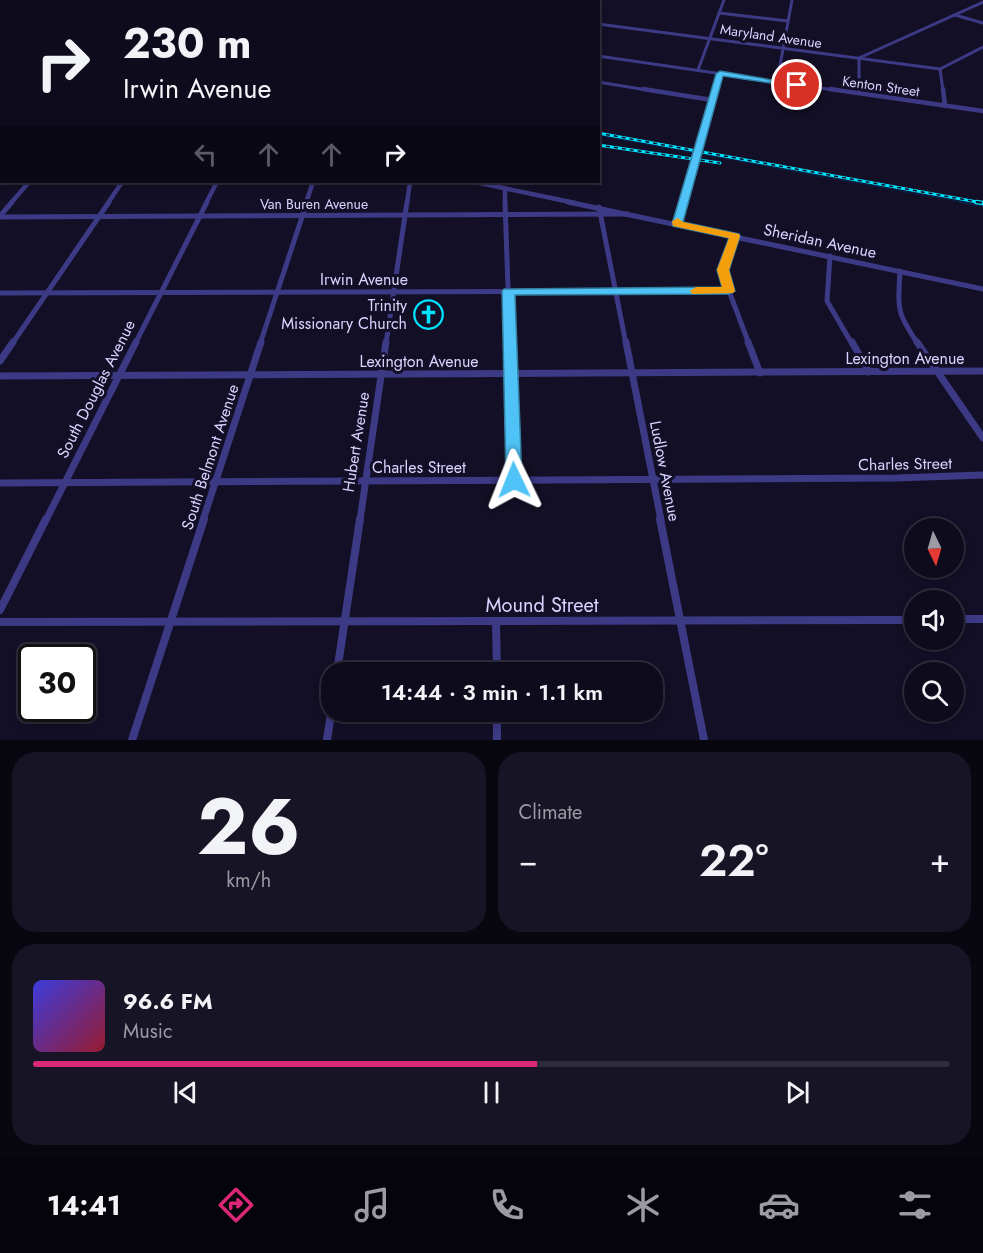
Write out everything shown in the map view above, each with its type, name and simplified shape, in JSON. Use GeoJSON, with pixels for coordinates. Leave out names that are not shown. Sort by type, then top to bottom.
{"type":"FeatureCollection","features":[{"type":"Feature","properties":{"kind":"street"},"geometry":{"type":"LineString","coordinates":[[698,70],[724,0]]}},
{"type":"Feature","properties":{"kind":"street"},"geometry":{"type":"LineString","coordinates":[[777,82],[792,0]]}},
{"type":"Feature","properties":{"kind":"street"},"geometry":{"type":"LineString","coordinates":[[859,93],[860,58],[983,2]]}},
{"type":"Feature","properties":{"kind":"street"},"geometry":{"type":"LineString","coordinates":[[719,13],[788,21]]}},
{"type":"Feature","properties":{"kind":"street"},"geometry":{"type":"LineString","coordinates":[[955,15],[983,23]]}},
{"type":"Feature","properties":{"kind":"street","name":"Maryland Avenue"},"geometry":{"type":"LineString","coordinates":[[600,24],[940,69]]}},
{"type":"Feature","properties":{"kind":"street"},"geometry":{"type":"LineString","coordinates":[[945,106],[940,69],[983,47]]}},
{"type":"Feature","properties":{"kind":"street","name":"Kenton Street"},"geometry":{"type":"LineString","coordinates":[[600,56],[983,111]]}},
{"type":"Feature","properties":{"kind":"street"},"geometry":{"type":"LineString","coordinates":[[677,224],[720,74]]}},
{"type":"Feature","properties":{"kind":"street"},"geometry":{"type":"LineString","coordinates":[[600,82],[712,100]]}},
{"type":"Feature","properties":{"kind":"street"},"geometry":{"type":"LineString","coordinates":[[0,216],[28,183]]}},
{"type":"Feature","properties":{"kind":"street"},"geometry":{"type":"LineString","coordinates":[[0,361],[121,183]]}},
{"type":"Feature","properties":{"kind":"street","name":"South Douglas Avenue"},"geometry":{"type":"LineString","coordinates":[[0,610],[216,183]]}},
{"type":"Feature","properties":{"kind":"street","name":"South Belmont Avenue"},"geometry":{"type":"LineString","coordinates":[[132,740],[313,183]]}},
{"type":"Feature","properties":{"kind":"street","name":"Hubert Avenue"},"geometry":{"type":"LineString","coordinates":[[338,662],[410,183]]}},
{"type":"Feature","properties":{"kind":"street","name":"Sheridan Avenue"},"geometry":{"type":"LineString","coordinates":[[480,183],[600,211],[628,214],[983,289]]}},
{"type":"Feature","properties":{"kind":"street"},"geometry":{"type":"LineString","coordinates":[[505,188],[514,480]]}},
{"type":"Feature","properties":{"kind":"street","name":"Van Buren Avenue"},"geometry":{"type":"LineString","coordinates":[[0,216],[405,216],[600,211]]}},
{"type":"Feature","properties":{"kind":"street","name":"Ludlow Avenue"},"geometry":{"type":"LineString","coordinates":[[600,211],[704,740]]}},
{"type":"Feature","properties":{"kind":"street"},"geometry":{"type":"LineString","coordinates":[[735,236],[723,270],[760,373]]}},
{"type":"Feature","properties":{"kind":"street"},"geometry":{"type":"LineString","coordinates":[[830,256],[827,301],[869,372]]}},
{"type":"Feature","properties":{"kind":"street"},"geometry":{"type":"LineString","coordinates":[[900,271],[899,313],[983,438]]}},
{"type":"Feature","properties":{"kind":"street","name":"Irwin Avenue"},"geometry":{"type":"LineString","coordinates":[[0,294],[729,291]]}},
{"type":"Feature","properties":{"kind":"street","name":"Lexington Avenue"},"geometry":{"type":"LineString","coordinates":[[0,376],[983,371]]}},
{"type":"Feature","properties":{"kind":"street","name":"Charles Street"},"geometry":{"type":"LineString","coordinates":[[0,483],[983,475]]}},
{"type":"Feature","properties":{"kind":"street"},"geometry":{"type":"LineString","coordinates":[[964,619],[983,619]]}},
{"type":"Feature","properties":{"kind":"street","name":"Mound Street"},"geometry":{"type":"LineString","coordinates":[[0,622],[904,620]]}},
{"type":"Feature","properties":{"kind":"street"},"geometry":{"type":"LineString","coordinates":[[496,622],[496,662]]}},
{"type":"Feature","properties":{"kind":"street"},"geometry":{"type":"LineString","coordinates":[[327,740],[330,722]]}},
{"type":"Feature","properties":{"kind":"street"},"geometry":{"type":"LineString","coordinates":[[497,722],[497,740]]}},
{"type":"Feature","properties":{"kind":"waterway"},"geometry":{"type":"LineString","coordinates":[[600,135],[968,203]]}},
{"type":"Feature","properties":{"kind":"waterway"},"geometry":{"type":"LineString","coordinates":[[959,202],[983,206]]}},
{"type":"Feature","properties":{"kind":"railway"},"geometry":{"type":"LineString","coordinates":[[600,133],[983,203],[976,202]]}},
{"type":"Feature","properties":{"kind":"railway"},"geometry":{"type":"LineString","coordinates":[[600,145],[720,163]]}},
{"type":"Feature","properties":{"kind":"slow traffic"},"geometry":{"type":"LineString","coordinates":[[678,221],[677,224],[735,236],[723,270],[729,291],[696,291]]}},
{"type":"Feature","properties":{"kind":"place","name":"Trinity Missionary Church"},"geometry":{"type":"Point","coordinates":[428,314]}},
{"type":"Feature","properties":{"kind":"route"},"geometry":{"type":"LineString","coordinates":[[514,480],[508,291],[729,291],[723,270],[735,236],[677,224],[720,74],[797,85]]}}]}
